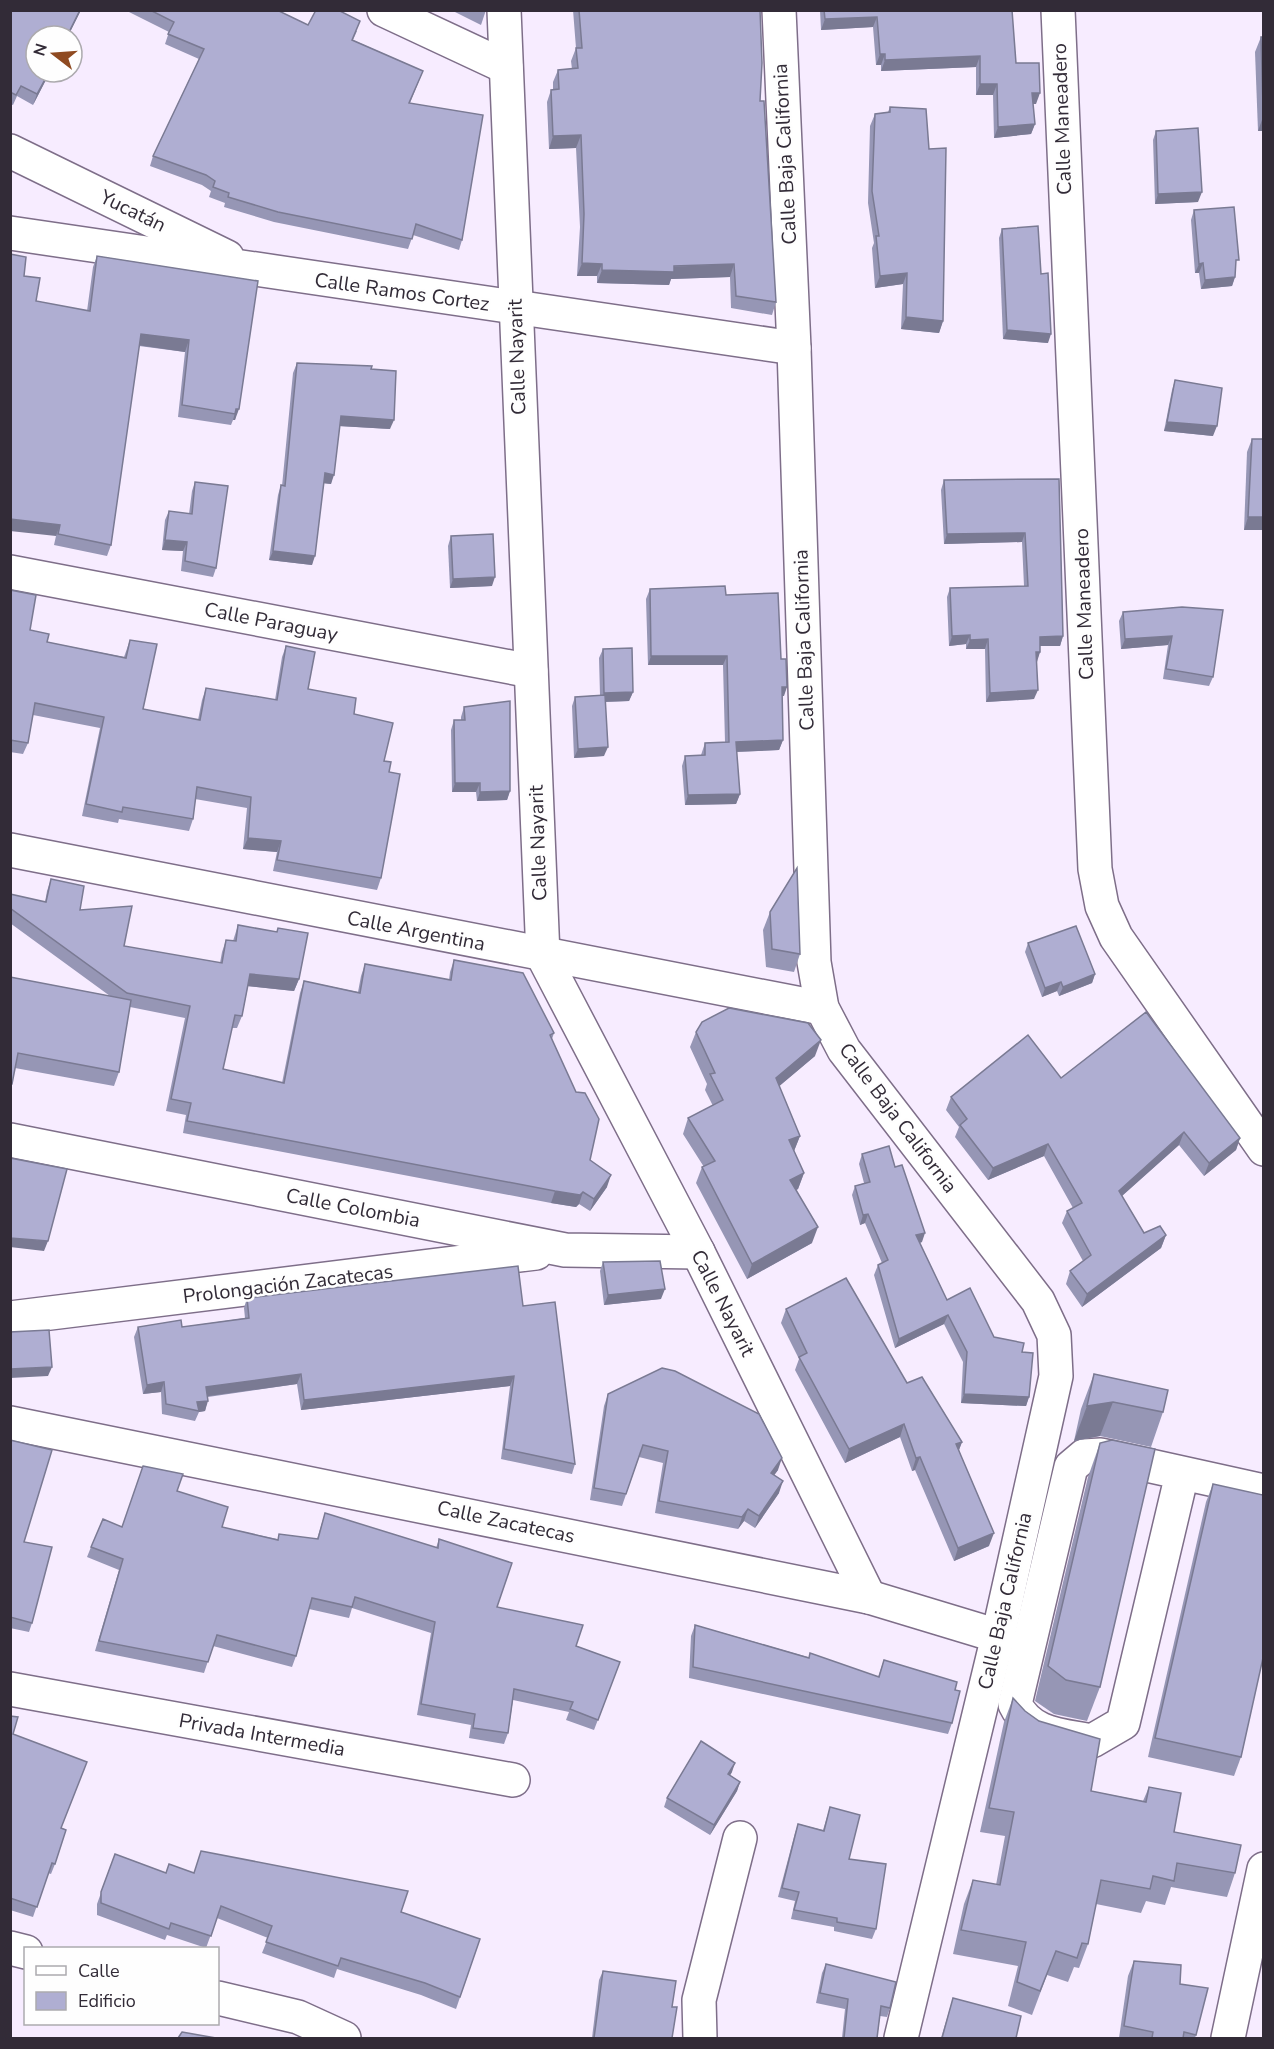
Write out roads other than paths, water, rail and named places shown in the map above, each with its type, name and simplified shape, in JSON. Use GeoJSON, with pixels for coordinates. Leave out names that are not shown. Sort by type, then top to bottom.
{"type":"FeatureCollection","features":[{"type":"Feature","properties":{"kind":"street"},"geometry":{"type":"LineString","coordinates":[[384,10],[506,67]]}},
{"type":"Feature","properties":{"kind":"street","name":"Calle Nayarit"},"geometry":{"type":"LineString","coordinates":[[504,10],[543,956],[698,1252],[869,1597]]}},
{"type":"Feature","properties":{"kind":"street","name":"Calle Baja California"},"geometry":{"type":"LineString","coordinates":[[779,10],[794,348],[814,962],[822,1008],[844,1050],[1038,1300],[1054,1335],[1056,1376],[998,1636],[901,2038]]}},
{"type":"Feature","properties":{"kind":"street","name":"Calle Maneadero"},"geometry":{"type":"LineString","coordinates":[[1058,10],[1095,857],[1102,906],[1116,937],[1263,1149]]}},
{"type":"Feature","properties":{"kind":"street","name":"Yucatán"},"geometry":{"type":"LineString","coordinates":[[10,151],[255,271]]}},
{"type":"Feature","properties":{"kind":"street","name":"Calle Ramos Cortez"},"geometry":{"type":"LineString","coordinates":[[10,233],[255,271],[794,348]]}},
{"type":"Feature","properties":{"kind":"street","name":"Calle Paraguay"},"geometry":{"type":"LineString","coordinates":[[10,572],[531,671]]}},
{"type":"Feature","properties":{"kind":"street","name":"Calle Argentina"},"geometry":{"type":"LineString","coordinates":[[10,850],[543,956],[822,1008]]}},
{"type":"Feature","properties":{"kind":"street","name":"Calle Colombia"},"geometry":{"type":"LineString","coordinates":[[10,1140],[565,1250],[698,1252]]}},
{"type":"Feature","properties":{"kind":"street","name":"Prolongación Zacatecas"},"geometry":{"type":"LineString","coordinates":[[10,1318],[565,1250]]}},
{"type":"Feature","properties":{"kind":"street","name":"Calle Zacatecas"},"geometry":{"type":"LineString","coordinates":[[10,1423],[869,1597],[998,1636]]}},
{"type":"Feature","properties":{"kind":"street"},"geometry":{"type":"LineString","coordinates":[[1182,1474],[1123,1723],[1092,1742],[1040,1731],[1022,1719],[1015,1704],[1071,1467],[1084,1456],[1101,1455],[1263,1491]]}},
{"type":"Feature","properties":{"kind":"street","name":"Privada Intermedia"},"geometry":{"type":"LineString","coordinates":[[10,1689],[513,1780]]}},
{"type":"Feature","properties":{"kind":"street"},"geometry":{"type":"LineString","coordinates":[[700,2038],[699,2000],[740,1838]]}},
{"type":"Feature","properties":{"kind":"street"},"geometry":{"type":"LineString","coordinates":[[1228,2038],[1263,1869]]}},
{"type":"Feature","properties":{"kind":"street"},"geometry":{"type":"LineString","coordinates":[[219,1998],[298,2017],[344,2038]]}}]}
